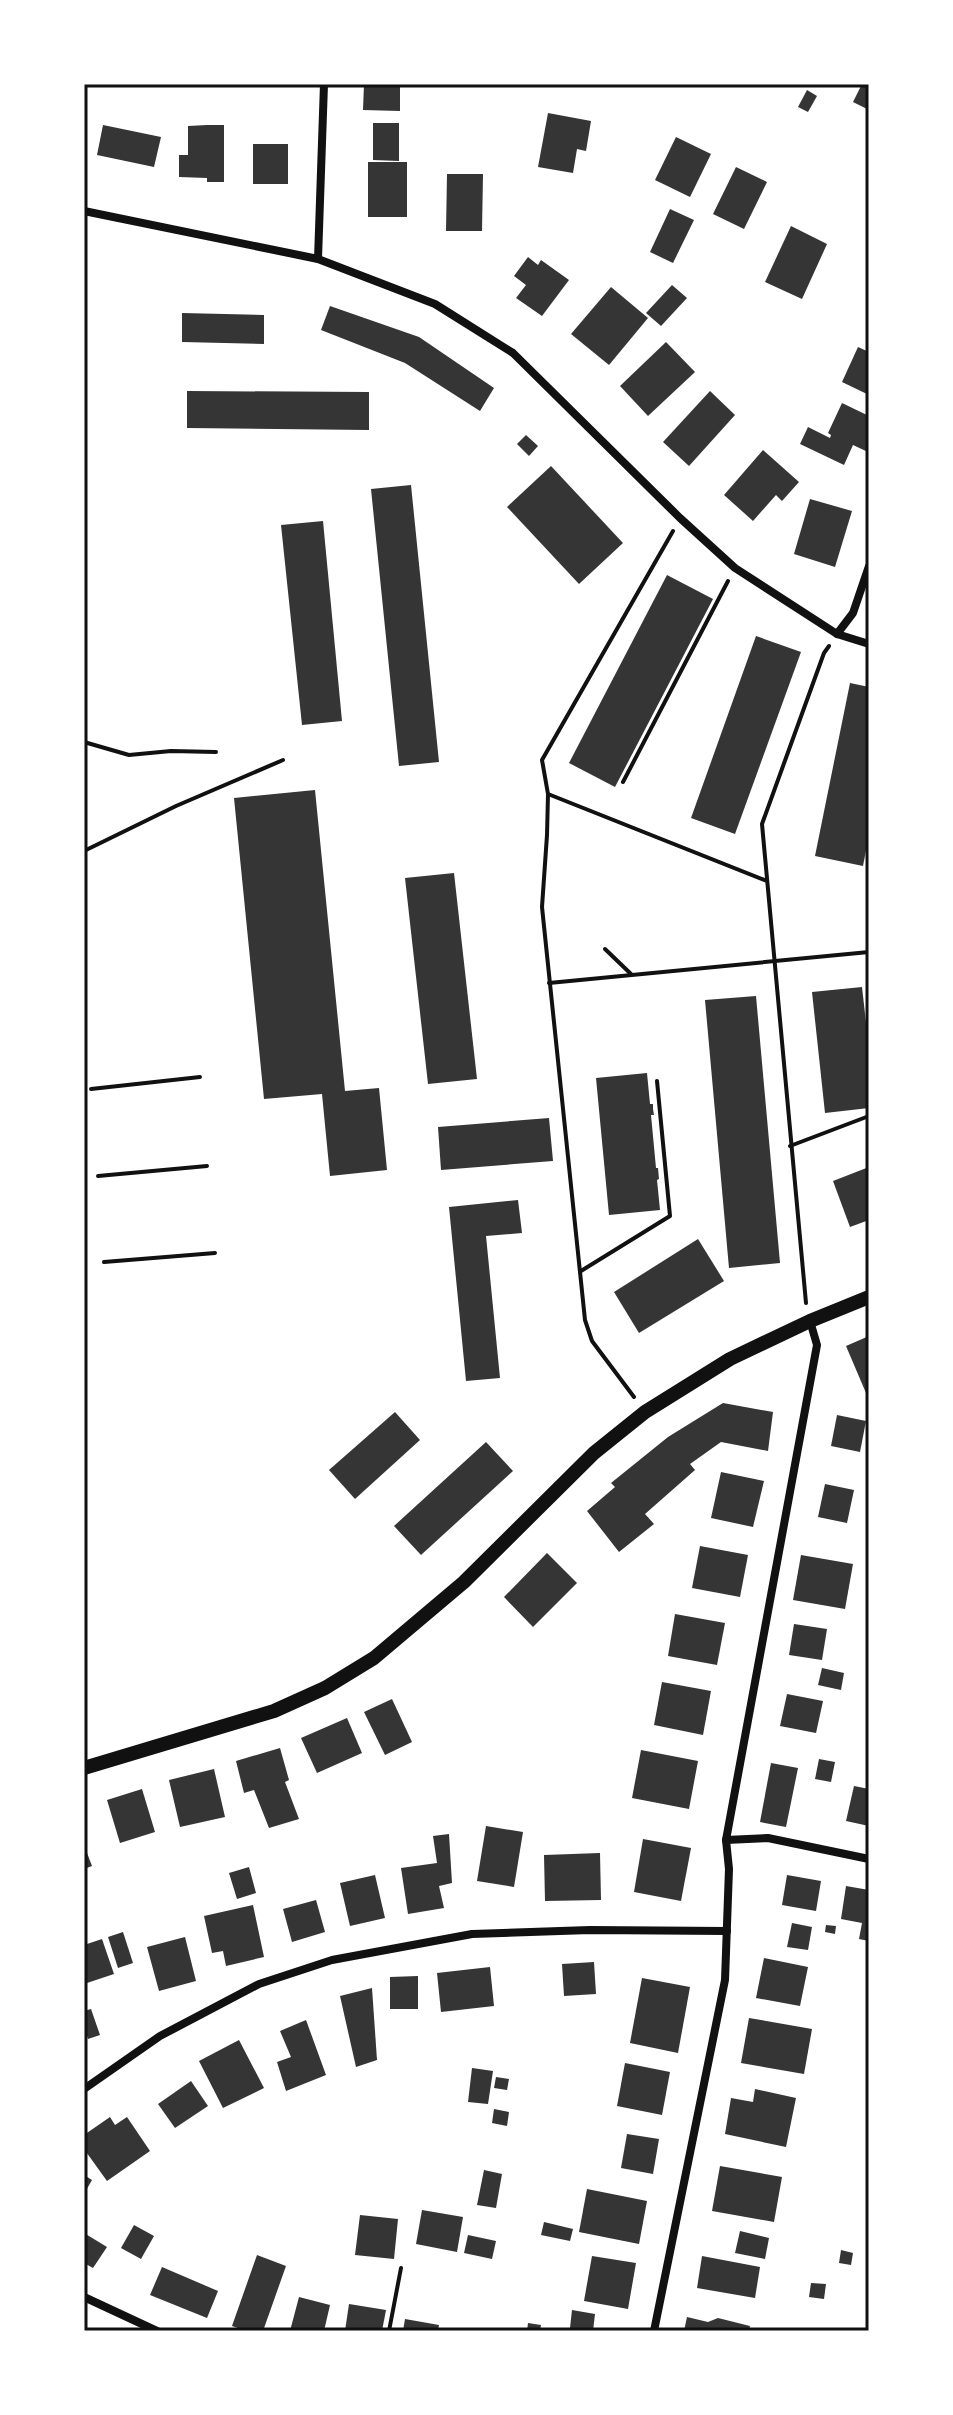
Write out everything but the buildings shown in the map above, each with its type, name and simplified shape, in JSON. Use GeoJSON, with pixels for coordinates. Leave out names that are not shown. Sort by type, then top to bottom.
{"type":"FeatureCollection","features":[{"type":"Feature","properties":{"kind":"street"},"geometry":{"type":"LineString","coordinates":[[318,259],[324,84]]}},
{"type":"Feature","properties":{"kind":"street"},"geometry":{"type":"LineString","coordinates":[[84,211],[318,259],[435,304],[513,353],[735,568],[837,634],[869,644]]}},
{"type":"Feature","properties":{"kind":"street"},"geometry":{"type":"LineString","coordinates":[[837,634],[853,613],[869,566]]}},
{"type":"Feature","properties":{"kind":"street"},"geometry":{"type":"LineString","coordinates":[[84,1768],[274,1711],[325,1688],[374,1658],[464,1582],[594,1453],[645,1412],[730,1359],[869,1297]]}},
{"type":"Feature","properties":{"kind":"street"},"geometry":{"type":"LineString","coordinates":[[654,2331],[725,1980],[729,1869],[726,1840],[817,1345],[810,1321]]}},
{"type":"Feature","properties":{"kind":"street"},"geometry":{"type":"LineString","coordinates":[[726,1840],[768,1838],[869,1859]]}},
{"type":"Feature","properties":{"kind":"street"},"geometry":{"type":"LineString","coordinates":[[84,2089],[160,2036],[259,1984],[332,1960],[472,1934],[590,1930],[727,1931]]}},
{"type":"Feature","properties":{"kind":"street"},"geometry":{"type":"LineString","coordinates":[[84,2297],[157,2331]]}},
{"type":"Feature","properties":{"kind":"path"},"geometry":{"type":"LineString","coordinates":[[645,1412],[592,1341],[585,1320],[542,907],[548,794],[542,760],[680,518]]}},
{"type":"Feature","properties":{"kind":"path"},"geometry":{"type":"LineString","coordinates":[[623,782],[735,568]]}},
{"type":"Feature","properties":{"kind":"path"},"geometry":{"type":"LineString","coordinates":[[810,1321],[790,1146],[762,824],[824,653],[837,634]]}},
{"type":"Feature","properties":{"kind":"path"},"geometry":{"type":"LineString","coordinates":[[84,742],[129,755],[171,751],[216,752]]}},
{"type":"Feature","properties":{"kind":"path"},"geometry":{"type":"LineString","coordinates":[[84,851],[176,806],[283,760]]}},
{"type":"Feature","properties":{"kind":"path"},"geometry":{"type":"LineString","coordinates":[[548,794],[767,881]]}},
{"type":"Feature","properties":{"kind":"path"},"geometry":{"type":"LineString","coordinates":[[605,949],[631,974]]}},
{"type":"Feature","properties":{"kind":"path"},"geometry":{"type":"LineString","coordinates":[[548,983],[869,952]]}},
{"type":"Feature","properties":{"kind":"path"},"geometry":{"type":"LineString","coordinates":[[91,1089],[200,1077]]}},
{"type":"Feature","properties":{"kind":"path"},"geometry":{"type":"LineString","coordinates":[[581,1271],[670,1216],[657,1081]]}},
{"type":"Feature","properties":{"kind":"path"},"geometry":{"type":"LineString","coordinates":[[790,1146],[869,1116]]}},
{"type":"Feature","properties":{"kind":"path"},"geometry":{"type":"LineString","coordinates":[[98,1176],[207,1166]]}},
{"type":"Feature","properties":{"kind":"path"},"geometry":{"type":"LineString","coordinates":[[104,1262],[215,1253]]}},
{"type":"Feature","properties":{"kind":"path"},"geometry":{"type":"LineString","coordinates":[[389,2331],[401,2268]]}}]}
